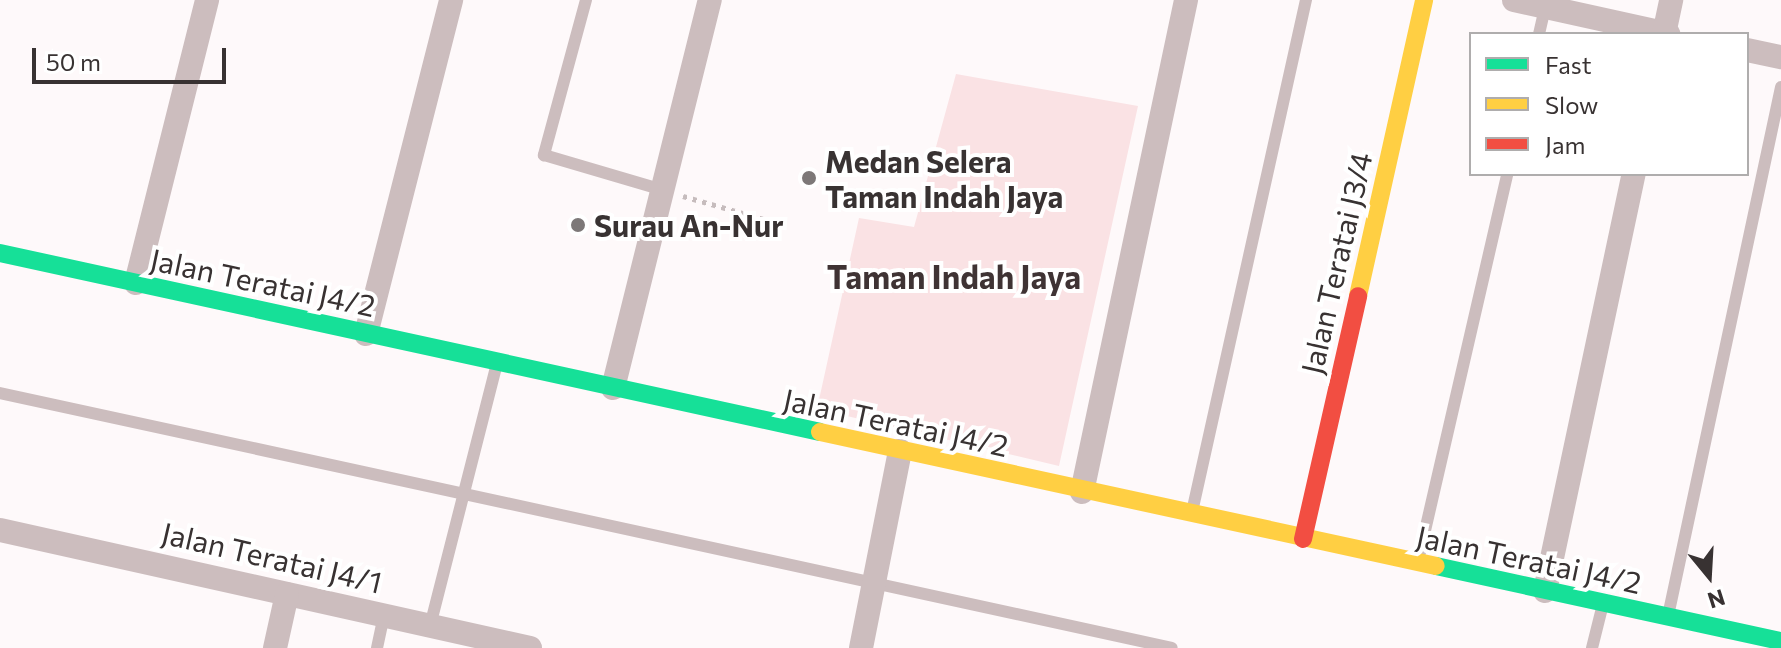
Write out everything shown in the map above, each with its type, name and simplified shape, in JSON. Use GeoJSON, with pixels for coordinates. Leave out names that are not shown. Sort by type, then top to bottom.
{"type":"FeatureCollection","features":[{"type":"Feature","properties":{"kind":"street"},"geometry":{"type":"LineString","coordinates":[[136,283],[207,0]]}},
{"type":"Feature","properties":{"kind":"street"},"geometry":{"type":"LineString","coordinates":[[366,334],[451,0]]}},
{"type":"Feature","properties":{"kind":"street"},"geometry":{"type":"LineString","coordinates":[[613,388],[710,0]]}},
{"type":"Feature","properties":{"kind":"street"},"geometry":{"type":"LineString","coordinates":[[1082,492],[1186,0]]}},
{"type":"Feature","properties":{"kind":"street","name":"Jalan Teratai J3/4"},"geometry":{"type":"LineString","coordinates":[[1303,539],[1424,0]]}},
{"type":"Feature","properties":{"kind":"street"},"geometry":{"type":"LineString","coordinates":[[1514,0],[1656,32]]}},
{"type":"Feature","properties":{"kind":"street"},"geometry":{"type":"LineString","coordinates":[[1665,32],[1671,0]]}},
{"type":"Feature","properties":{"kind":"street"},"geometry":{"type":"LineString","coordinates":[[1749,50],[1781,57]]}},
{"type":"Feature","properties":{"kind":"street"},"geometry":{"type":"LineString","coordinates":[[1545,591],[1634,176]]}},
{"type":"Feature","properties":{"kind":"street","name":"Jalan Teratai J4/2"},"geometry":{"type":"LineString","coordinates":[[0,253],[1082,492],[1781,641]]}},
{"type":"Feature","properties":{"kind":"street"},"geometry":{"type":"LineString","coordinates":[[861,648],[900,451]]}},
{"type":"Feature","properties":{"kind":"street","name":"Jalan Teratai J4/1"},"geometry":{"type":"LineString","coordinates":[[0,530],[514,646]]}},
{"type":"Feature","properties":{"kind":"street"},"geometry":{"type":"LineString","coordinates":[[275,648],[287,594]]}},
{"type":"Feature","properties":{"kind":"lane"},"geometry":{"type":"LineString","coordinates":[[586,0],[544,155],[663,190]]}},
{"type":"Feature","properties":{"kind":"lane"},"geometry":{"type":"LineString","coordinates":[[1192,515],[1306,0]]}},
{"type":"Feature","properties":{"kind":"lane"},"geometry":{"type":"LineString","coordinates":[[1539,32],[1545,7]]}},
{"type":"Feature","properties":{"kind":"lane"},"geometry":{"type":"LineString","coordinates":[[1667,618],[1781,87]]}},
{"type":"Feature","properties":{"kind":"lane"},"geometry":{"type":"LineString","coordinates":[[1417,564],[1507,176]]}},
{"type":"Feature","properties":{"kind":"lane"},"geometry":{"type":"LineString","coordinates":[[430,626],[497,363]]}},
{"type":"Feature","properties":{"kind":"lane"},"geometry":{"type":"LineString","coordinates":[[0,393],[1172,648]]}},
{"type":"Feature","properties":{"kind":"lane"},"geometry":{"type":"LineString","coordinates":[[1592,648],[1603,604]]}},
{"type":"Feature","properties":{"kind":"lane"},"geometry":{"type":"LineString","coordinates":[[377,648],[384,615]]}},
{"type":"Feature","properties":{"kind":"path"},"geometry":{"type":"LineString","coordinates":[[663,190],[778,223]]}},
{"type":"Feature","properties":{"kind":"shaded area"},"geometry":{"type":"Polygon","coordinates":[[[956,74],[1138,106],[1059,466],[817,409],[859,218],[914,227],[956,74]]]}},
{"type":"Feature","properties":{"kind":"traffic: fast"},"geometry":{"type":"LineString","coordinates":[[0,253],[820,432]]}},
{"type":"Feature","properties":{"kind":"traffic: fast"},"geometry":{"type":"LineString","coordinates":[[1436,566],[1781,641]]}},
{"type":"Feature","properties":{"kind":"traffic: slow"},"geometry":{"type":"LineString","coordinates":[[1358,296],[1424,0]]}},
{"type":"Feature","properties":{"kind":"traffic: slow"},"geometry":{"type":"LineString","coordinates":[[820,432],[1436,566]]}},
{"type":"Feature","properties":{"kind":"traffic: jam"},"geometry":{"type":"LineString","coordinates":[[1303,539],[1358,296]]}},
{"type":"Feature","properties":{"kind":"place","name":"Medan Selera Taman Indah Jaya"},"geometry":{"type":"Point","coordinates":[809,178]}},
{"type":"Feature","properties":{"kind":"place","name":"Surau An-Nur"},"geometry":{"type":"Point","coordinates":[578,225]}},
{"type":"Feature","properties":{"kind":"district","name":"Taman Indah Jaya"},"geometry":{"type":"Point","coordinates":[954,276]}}]}
